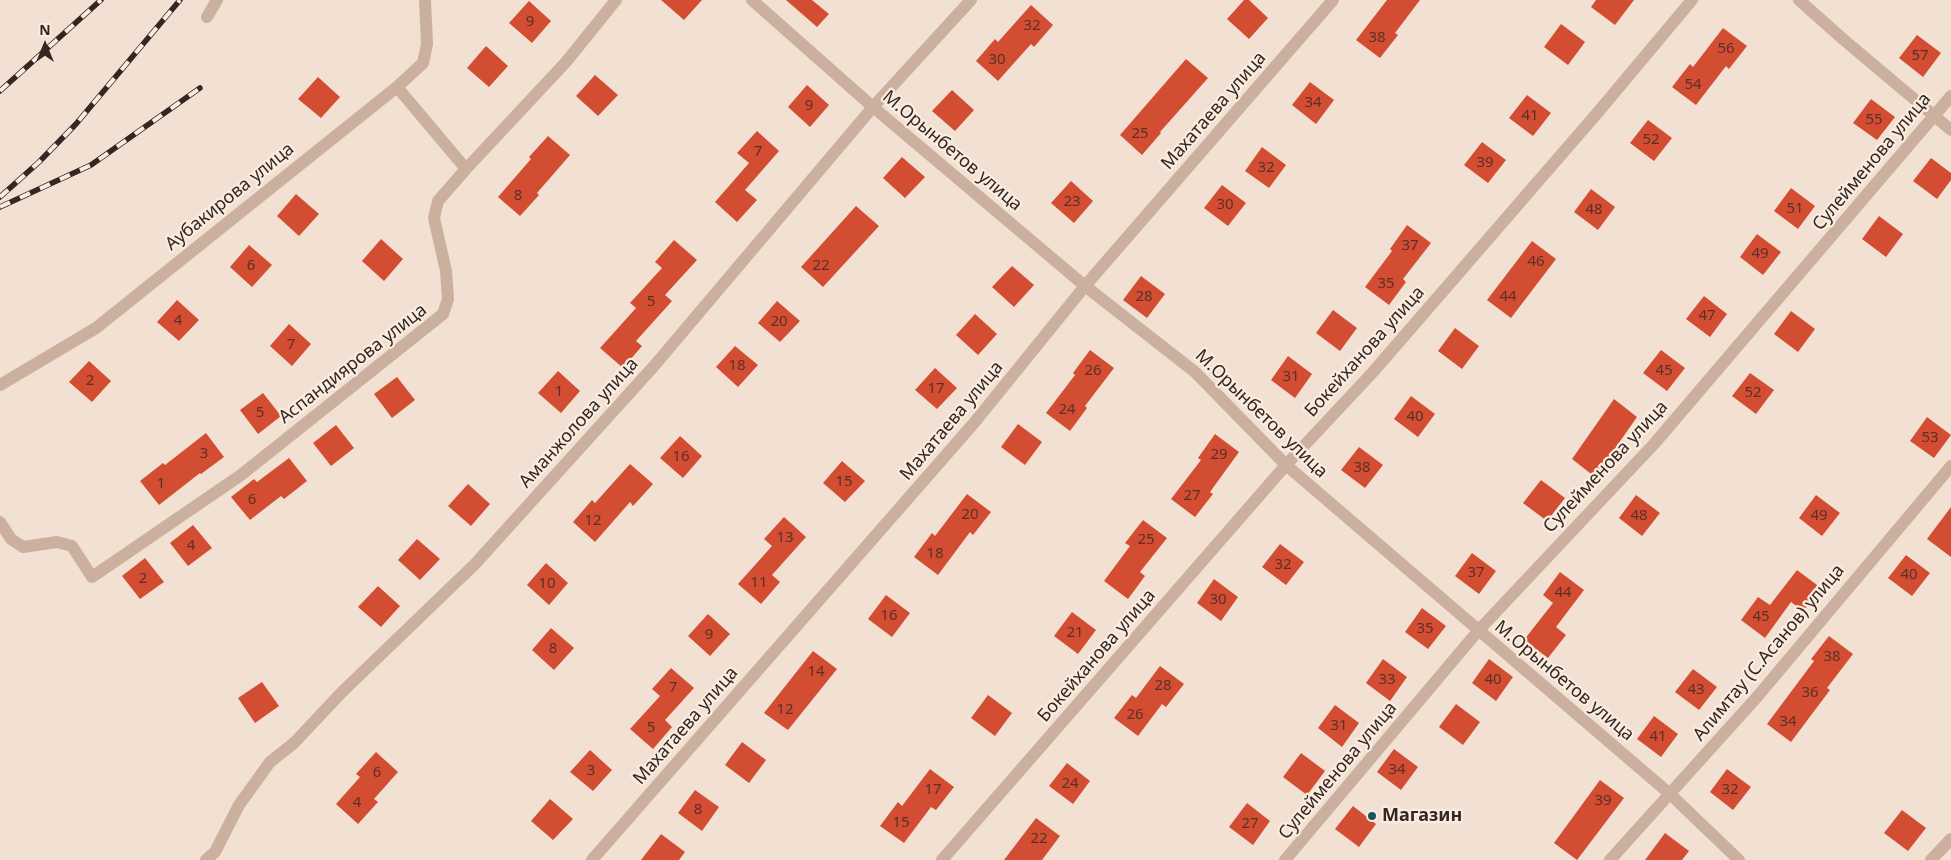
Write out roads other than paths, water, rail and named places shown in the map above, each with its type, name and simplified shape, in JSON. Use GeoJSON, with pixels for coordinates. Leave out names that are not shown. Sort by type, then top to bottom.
{"type":"FeatureCollection","features":[{"type":"Feature","properties":{"kind":"street"},"geometry":{"type":"LineString","coordinates":[[207,17],[217,0]]}},
{"type":"Feature","properties":{"kind":"street","name":"Аубакирова улица"},"geometry":{"type":"LineString","coordinates":[[0,385],[96,328],[397,87],[423,63],[427,44],[425,0]]}},
{"type":"Feature","properties":{"kind":"street","name":"Аспандиярова улица"},"geometry":{"type":"LineString","coordinates":[[0,522],[11,540],[23,547],[57,542],[72,546],[92,577],[241,475],[444,314],[448,299],[446,271],[434,218],[438,201],[466,168],[566,62],[616,0]]}},
{"type":"Feature","properties":{"kind":"street","name":"М.Орынбетов улица"},"geometry":{"type":"LineString","coordinates":[[752,0],[873,107],[1085,286],[1195,372],[1286,465],[1670,794],[1740,860]]}},
{"type":"Feature","properties":{"kind":"street","name":"Аманжолова улица"},"geometry":{"type":"LineString","coordinates":[[206,860],[215,852],[239,805],[270,762],[294,743],[342,692],[475,564],[654,366],[873,107],[971,0]]}},
{"type":"Feature","properties":{"kind":"street","name":"Махатаева улица"},"geometry":{"type":"LineString","coordinates":[[592,860],[974,423],[1085,286],[1334,0]]}},
{"type":"Feature","properties":{"kind":"street","name":"Бокейханова улица"},"geometry":{"type":"LineString","coordinates":[[942,860],[1286,465],[1374,372],[1599,112],[1692,0]]}},
{"type":"Feature","properties":{"kind":"street"},"geometry":{"type":"LineString","coordinates":[[1799,0],[1951,130]]}},
{"type":"Feature","properties":{"kind":"street"},"geometry":{"type":"LineString","coordinates":[[397,87],[466,168]]}},
{"type":"Feature","properties":{"kind":"street","name":"Сулейменова улица"},"geometry":{"type":"LineString","coordinates":[[1285,860],[1478,631],[1654,444],[1951,96]]}},
{"type":"Feature","properties":{"kind":"street","name":"Алимтау (С.Асанов) улица"},"geometry":{"type":"LineString","coordinates":[[1610,860],[1757,696],[1951,466]]}},
{"type":"Feature","properties":{"kind":"street"},"geometry":{"type":"LineString","coordinates":[[1931,860],[1951,839]]}},
{"type":"Feature","properties":{"kind":"railway"},"geometry":{"type":"LineString","coordinates":[[0,91],[101,0]]}},
{"type":"Feature","properties":{"kind":"railway"},"geometry":{"type":"LineString","coordinates":[[0,197],[39,162],[76,124],[180,0]]}},
{"type":"Feature","properties":{"kind":"railway"},"geometry":{"type":"LineString","coordinates":[[0,207],[91,165],[200,88]]}},
{"type":"Feature","properties":{"kind":"place","name":"Магазин"},"geometry":{"type":"Point","coordinates":[1372,816]}}]}
